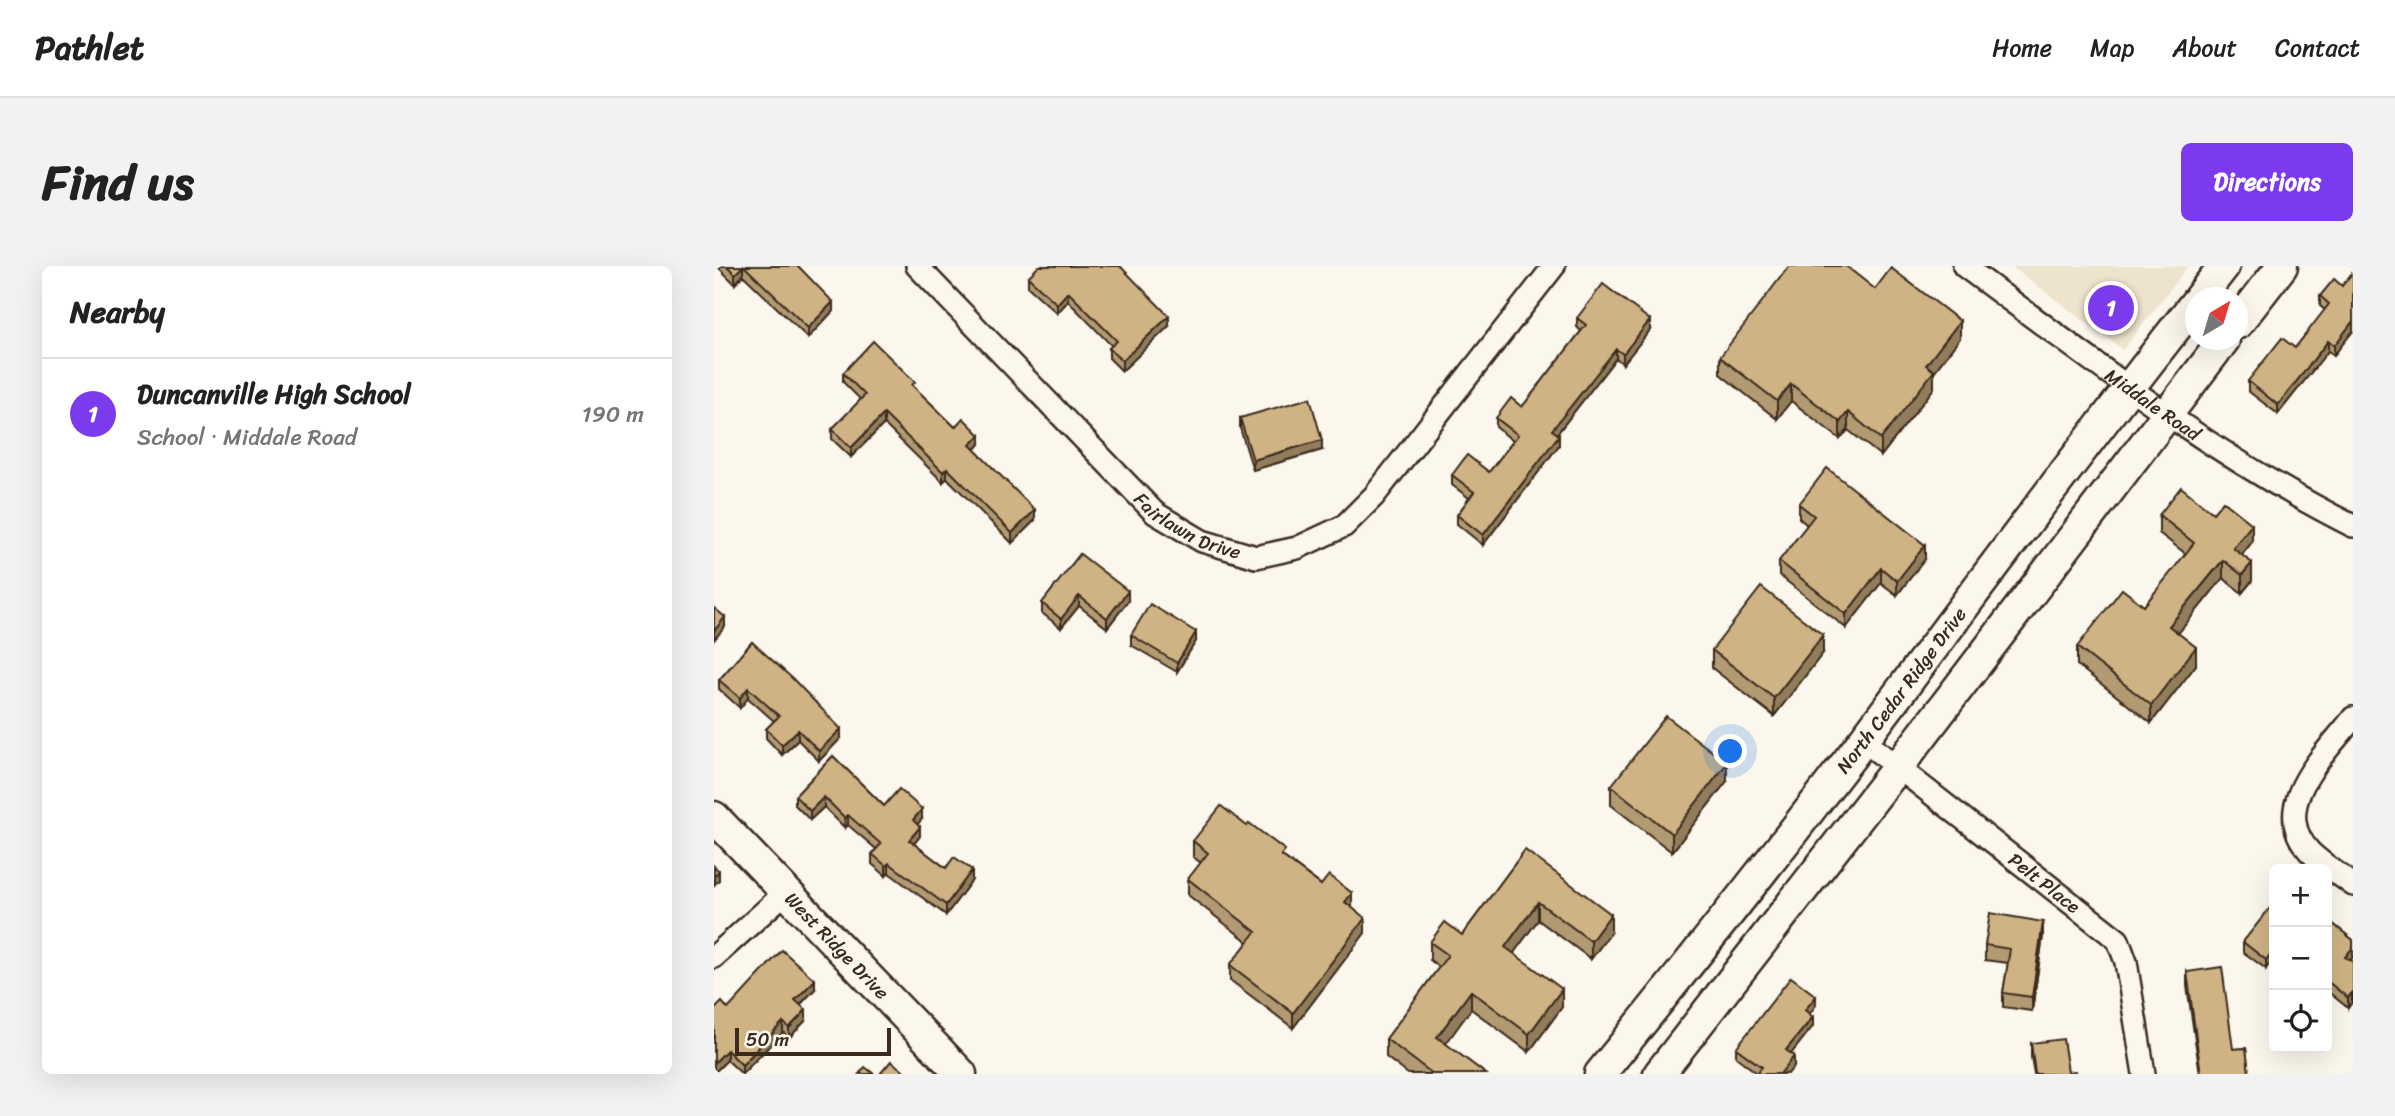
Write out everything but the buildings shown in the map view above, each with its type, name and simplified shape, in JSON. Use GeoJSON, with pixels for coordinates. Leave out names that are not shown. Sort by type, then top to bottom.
{"type":"FeatureCollection","features":[{"type":"Feature","properties":{"kind":"main road"},"geometry":{"type":"LineString","coordinates":[[2208,287],[2224,266]]}},
{"type":"Feature","properties":{"kind":"main road"},"geometry":{"type":"LineString","coordinates":[[2248,310],[2283,266]]}},
{"type":"Feature","properties":{"kind":"main road","name":"North Cedar Ridge Drive"},"geometry":{"type":"LineString","coordinates":[[1600,1074],[1863,740],[2128,387],[2185,316]]}},
{"type":"Feature","properties":{"kind":"main road"},"geometry":{"type":"LineString","coordinates":[[1659,1074],[1898,767],[2216,350]]}},
{"type":"Feature","properties":{"kind":"main road","name":"West Ridge Drive"},"geometry":{"type":"LineString","coordinates":[[714,817],[961,1074]]}},
{"type":"Feature","properties":{"kind":"street","name":"Fairlawn Drive"},"geometry":{"type":"LineString","coordinates":[[917,266],[1155,513],[1202,541],[1256,557],[1297,548],[1344,526],[1374,496],[1554,266]]}},
{"type":"Feature","properties":{"kind":"street","name":"Middale Road"},"geometry":{"type":"LineString","coordinates":[[1964,266],[2165,415],[2269,482],[2353,526]]}},
{"type":"Feature","properties":{"kind":"street"},"geometry":{"type":"LineString","coordinates":[[2353,718],[2301,786],[2293,811],[2298,834],[2310,852],[2353,885]]}},
{"type":"Feature","properties":{"kind":"street","name":"Pelt Place"},"geometry":{"type":"LineString","coordinates":[[1863,740],[2118,940],[2126,962],[2144,1074]]}},
{"type":"Feature","properties":{"kind":"street"},"geometry":{"type":"LineString","coordinates":[[714,957],[786,892]]}},
{"type":"Feature","properties":{"kind":"shaded area"},"geometry":{"type":"Polygon","coordinates":[[[2011,266],[2188,266],[2123,350],[2011,266]]]}},
{"type":"Feature","properties":{"kind":"place","name":"Duncanville High School"},"geometry":{"type":"Point","coordinates":[2111,308]}}]}
